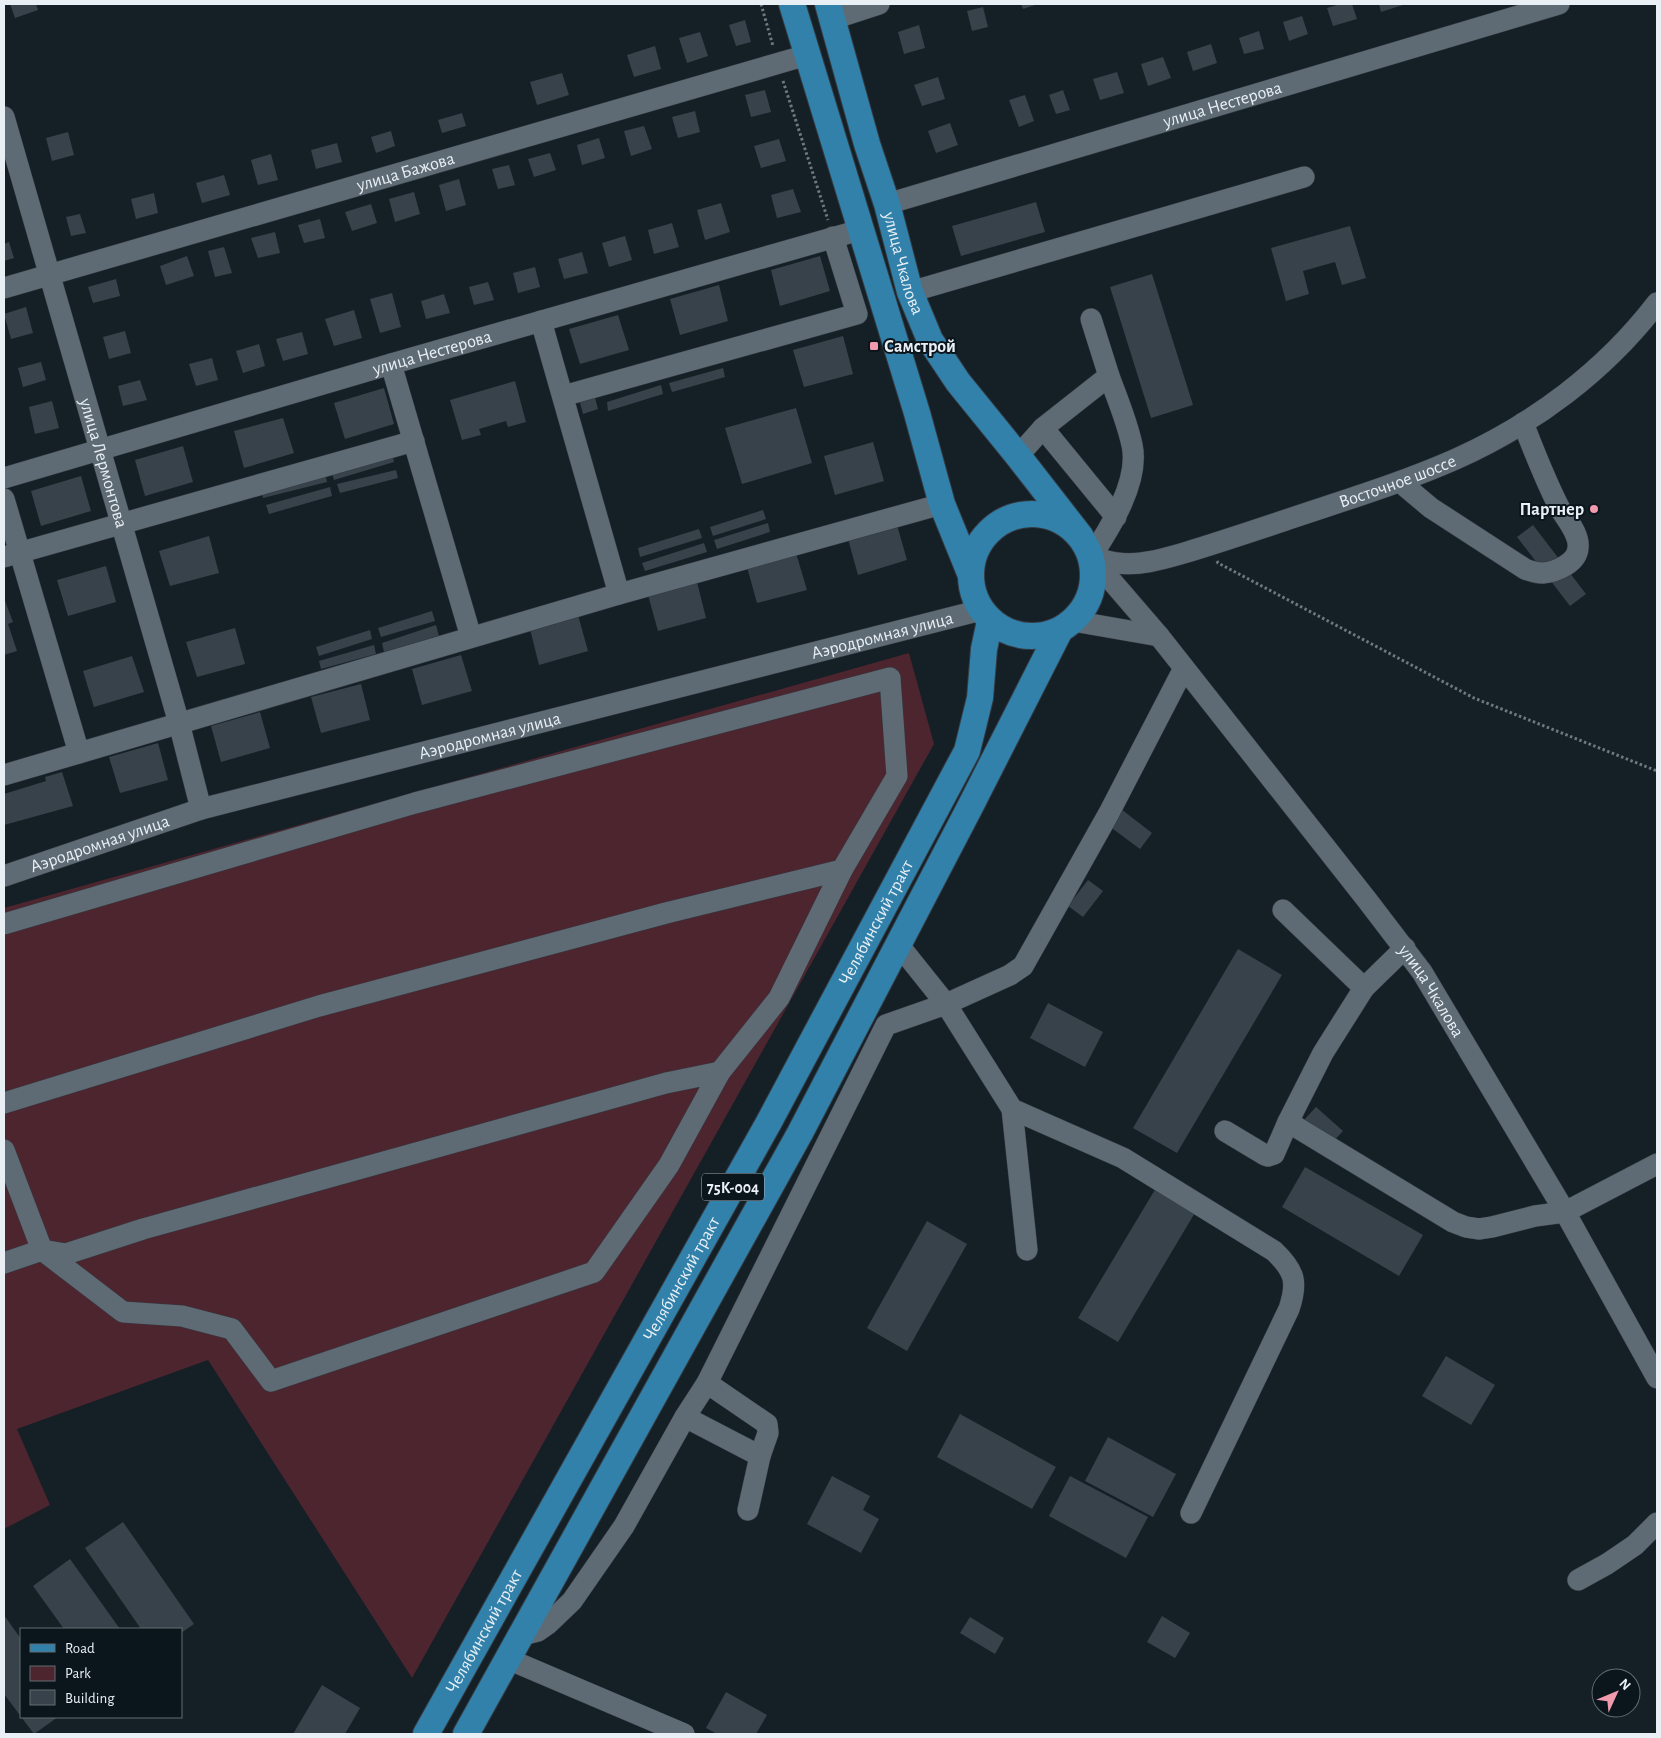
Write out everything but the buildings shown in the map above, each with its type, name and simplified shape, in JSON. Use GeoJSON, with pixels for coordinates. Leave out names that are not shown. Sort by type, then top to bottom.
{"type":"FeatureCollection","features":[{"type":"Feature","properties":{"kind":"main road","name":"улица Чкалова"},"geometry":{"type":"LineString","coordinates":[[792,4],[914,404],[942,504],[970,573]]}},
{"type":"Feature","properties":{"kind":"main road","name":"улица Чкалова"},"geometry":{"type":"LineString","coordinates":[[830,11],[867,144],[887,204],[910,292],[930,340],[958,382],[1018,456],[1086,547]]}},
{"type":"Feature","properties":{"kind":"main road"},"geometry":{"type":"LineString","coordinates":[[1032,512],[1063,521],[1086,547],[1094,580],[1087,603],[1067,625],[1028,636],[1007,632],[985,616],[970,573],[979,543],[1002,520],[1032,512]]}},
{"type":"Feature","properties":{"kind":"main road","name":"Челябинский тракт"},"geometry":{"type":"LineString","coordinates":[[426,1734],[769,1122],[967,751],[980,698],[985,616]]}},
{"type":"Feature","properties":{"kind":"main road","name":"Челябинский тракт"},"geometry":{"type":"LineString","coordinates":[[466,1734],[800,1133],[1067,625]]}},
{"type":"Feature","properties":{"kind":"street"},"geometry":{"type":"LineString","coordinates":[[830,11],[879,4]]}},
{"type":"Feature","properties":{"kind":"street","name":"улица Нестерова"},"geometry":{"type":"LineString","coordinates":[[887,204],[1559,4]]}},
{"type":"Feature","properties":{"kind":"street","name":"улица Бажова"},"geometry":{"type":"LineString","coordinates":[[4,288],[807,55]]}},
{"type":"Feature","properties":{"kind":"street","name":"улица Лермонтова"},"geometry":{"type":"LineString","coordinates":[[5,127],[179,723],[201,809]]}},
{"type":"Feature","properties":{"kind":"street"},"geometry":{"type":"LineString","coordinates":[[910,292],[1304,177]]}},
{"type":"Feature","properties":{"kind":"street","name":"улица Нестерова"},"geometry":{"type":"LineString","coordinates":[[4,478],[391,364],[860,230]]}},
{"type":"Feature","properties":{"kind":"street"},"geometry":{"type":"LineString","coordinates":[[833,237],[857,314]]}},
{"type":"Feature","properties":{"kind":"street","name":"Восточное шоссе"},"geometry":{"type":"LineString","coordinates":[[1086,547],[1118,563],[1154,561],[1210,545],[1400,482],[1456,459],[1522,423],[1560,398],[1620,347],[1657,303]]}},
{"type":"Feature","properties":{"kind":"street"},"geometry":{"type":"LineString","coordinates":[[563,396],[884,306]]}},
{"type":"Feature","properties":{"kind":"street"},"geometry":{"type":"LineString","coordinates":[[1086,547],[1116,518],[1131,476],[1133,461],[1130,439],[1091,319]]}},
{"type":"Feature","properties":{"kind":"street"},"geometry":{"type":"LineString","coordinates":[[541,321],[619,594]]}},
{"type":"Feature","properties":{"kind":"street"},"geometry":{"type":"LineString","coordinates":[[391,364],[471,637]]}},
{"type":"Feature","properties":{"kind":"street"},"geometry":{"type":"LineString","coordinates":[[1018,456],[1043,428],[1109,376]]}},
{"type":"Feature","properties":{"kind":"street"},"geometry":{"type":"LineString","coordinates":[[1400,482],[1431,508],[1525,569],[1542,573],[1559,570],[1571,561],[1578,549],[1576,536],[1556,499],[1522,423]]}},
{"type":"Feature","properties":{"kind":"street"},"geometry":{"type":"LineString","coordinates":[[1043,428],[1116,518]]}},
{"type":"Feature","properties":{"kind":"street"},"geometry":{"type":"LineString","coordinates":[[11,555],[414,441]]}},
{"type":"Feature","properties":{"kind":"street"},"geometry":{"type":"LineString","coordinates":[[4,499],[11,555],[78,753]]}},
{"type":"Feature","properties":{"kind":"street"},"geometry":{"type":"LineString","coordinates":[[4,775],[619,594],[942,504]]}},
{"type":"Feature","properties":{"kind":"street","name":"улица Чкалова"},"geometry":{"type":"LineString","coordinates":[[1086,547],[1159,636],[1422,972],[1565,1212],[1657,1378]]}},
{"type":"Feature","properties":{"kind":"street","name":"Аэродромная улица"},"geometry":{"type":"LineString","coordinates":[[4,876],[201,809],[985,616]]}},
{"type":"Feature","properties":{"kind":"street"},"geometry":{"type":"LineString","coordinates":[[1067,625],[1159,636]]}},
{"type":"Feature","properties":{"kind":"street"},"geometry":{"type":"LineString","coordinates":[[850,1037],[946,1004],[1010,975],[1023,966],[1109,813],[1184,668]]}},
{"type":"Feature","properties":{"kind":"street"},"geometry":{"type":"LineString","coordinates":[[4,924],[415,803],[890,678],[897,776],[842,870],[779,998],[720,1072],[669,1164],[594,1272],[271,1380],[232,1329],[182,1316],[123,1312],[42,1250],[4,1150]]}},
{"type":"Feature","properties":{"kind":"street"},"geometry":{"type":"LineString","coordinates":[[4,1103],[319,1006],[666,913],[842,870]]}},
{"type":"Feature","properties":{"kind":"street"},"geometry":{"type":"LineString","coordinates":[[1283,910],[1364,988]]}},
{"type":"Feature","properties":{"kind":"street"},"geometry":{"type":"LineString","coordinates":[[898,944],[946,1004],[1012,1109],[1027,1250]]}},
{"type":"Feature","properties":{"kind":"street"},"geometry":{"type":"LineString","coordinates":[[1225,1131],[1265,1155],[1271,1155],[1276,1151],[1288,1122],[1323,1053],[1364,988],[1405,948]]}},
{"type":"Feature","properties":{"kind":"street"},"geometry":{"type":"LineString","coordinates":[[522,1635],[538,1631],[572,1601],[624,1526],[685,1417],[707,1383],[886,1025]]}},
{"type":"Feature","properties":{"kind":"street"},"geometry":{"type":"LineString","coordinates":[[4,1263],[42,1250],[66,1254],[143,1229],[413,1153],[666,1083],[720,1072]]}},
{"type":"Feature","properties":{"kind":"street"},"geometry":{"type":"LineString","coordinates":[[1012,1109],[1123,1158],[1274,1252],[1286,1263],[1293,1277],[1294,1294],[1289,1309],[1191,1513]]}},
{"type":"Feature","properties":{"kind":"street"},"geometry":{"type":"LineString","coordinates":[[1288,1122],[1453,1222],[1479,1229],[1535,1216],[1565,1212],[1657,1164]]}},
{"type":"Feature","properties":{"kind":"street"},"geometry":{"type":"LineString","coordinates":[[707,1383],[767,1424],[768,1433],[760,1456],[748,1510]]}},
{"type":"Feature","properties":{"kind":"street"},"geometry":{"type":"LineString","coordinates":[[685,1417],[760,1456]]}},
{"type":"Feature","properties":{"kind":"street"},"geometry":{"type":"LineString","coordinates":[[1578,1580],[1607,1564],[1635,1545],[1657,1523]]}},
{"type":"Feature","properties":{"kind":"street"},"geometry":{"type":"LineString","coordinates":[[508,1658],[651,1727],[684,1734]]}},
{"type":"Feature","properties":{"kind":"path"},"geometry":{"type":"LineString","coordinates":[[761,4],[833,237]]}},
{"type":"Feature","properties":{"kind":"path"},"geometry":{"type":"LineString","coordinates":[[1210,545],[1218,563],[1474,698],[1657,771]]}},
{"type":"Feature","properties":{"kind":"green space"},"geometry":{"type":"Polygon","coordinates":[[[909,653],[934,744],[412,1678],[208,1360],[17,1429],[50,1505],[4,1529],[4,908],[909,653]]]}},
{"type":"Feature","properties":{"kind":"place","name":"Самстрой"},"geometry":{"type":"Point","coordinates":[874,346]}},
{"type":"Feature","properties":{"kind":"place","name":"Партнер"},"geometry":{"type":"Point","coordinates":[1594,509]}}]}
